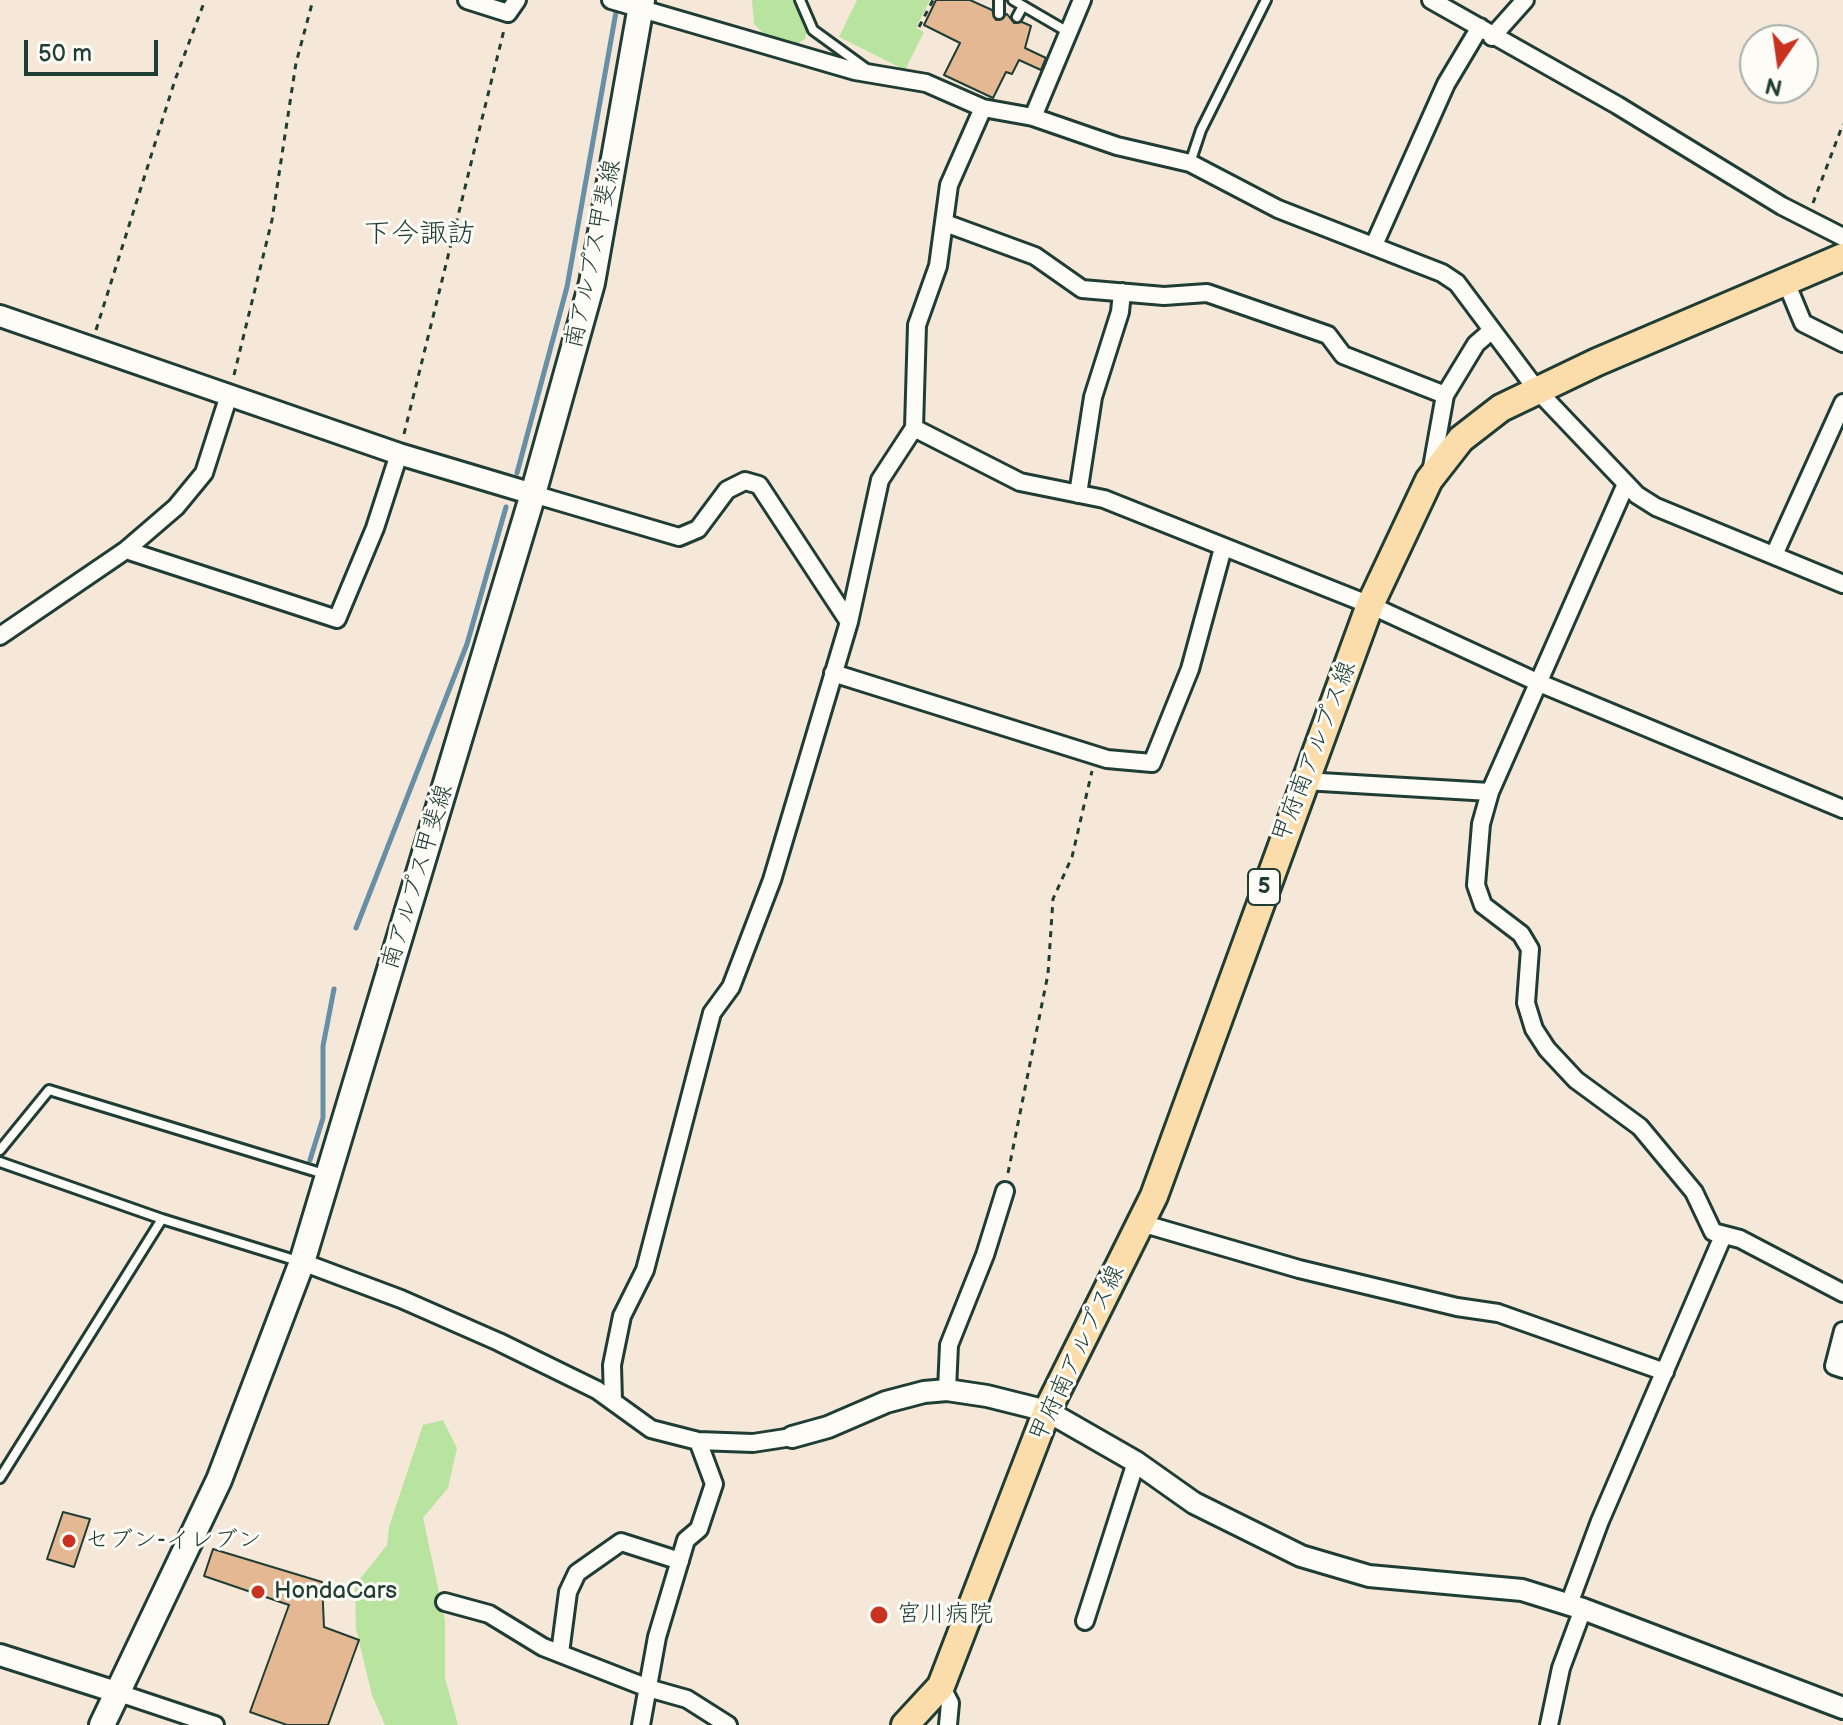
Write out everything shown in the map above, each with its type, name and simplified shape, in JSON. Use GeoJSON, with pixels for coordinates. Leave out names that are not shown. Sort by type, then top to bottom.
{"type":"FeatureCollection","features":[{"type":"Feature","properties":{"kind":"main road","name":"南アルプス甲斐線"},"geometry":{"type":"LineString","coordinates":[[102,1725],[219,1480],[302,1262],[533,494],[592,283],[641,3]]}},
{"type":"Feature","properties":{"kind":"main road","name":"甲府南アルプス線"},"geometry":{"type":"LineString","coordinates":[[905,1725],[941,1686],[1047,1411],[1141,1223],[1370,605],[1429,480],[1461,439],[1501,408],[1843,257]]}},
{"type":"Feature","properties":{"kind":"street"},"geometry":{"type":"LineString","coordinates":[[467,0],[512,6]]}},
{"type":"Feature","properties":{"kind":"street"},"geometry":{"type":"LineString","coordinates":[[611,0],[641,3],[870,74],[926,83],[983,108],[1033,117],[1117,146],[1190,163],[1278,209],[1442,273],[1457,283],[1537,390],[1626,484],[1656,507],[1843,584]]}},
{"type":"Feature","properties":{"kind":"street"},"geometry":{"type":"LineString","coordinates":[[1033,117],[1082,0]]}},
{"type":"Feature","properties":{"kind":"street"},"geometry":{"type":"LineString","coordinates":[[1431,0],[1617,105],[1782,206],[1843,237]]}},
{"type":"Feature","properties":{"kind":"street"},"geometry":{"type":"LineString","coordinates":[[1374,245],[1446,84],[1486,32],[1525,0]]}},
{"type":"Feature","properties":{"kind":"street"},"geometry":{"type":"LineString","coordinates":[[613,1401],[612,1365],[622,1316],[645,1270],[712,1013],[731,987],[772,880],[849,622],[880,480],[914,428],[917,325],[938,266],[949,185],[983,108]]}},
{"type":"Feature","properties":{"kind":"street"},"geometry":{"type":"LineString","coordinates":[[945,223],[1035,256],[1082,289],[1164,296],[1207,293],[1328,335],[1343,355],[1445,395]]}},
{"type":"Feature","properties":{"kind":"street"},"geometry":{"type":"LineString","coordinates":[[1786,282],[1803,323],[1843,343]]}},
{"type":"Feature","properties":{"kind":"street"},"geometry":{"type":"LineString","coordinates":[[1078,494],[1093,397],[1112,341],[1122,292]]}},
{"type":"Feature","properties":{"kind":"street"},"geometry":{"type":"LineString","coordinates":[[0,316],[399,454],[679,537],[698,529],[727,490],[745,481],[759,485],[849,622]]}},
{"type":"Feature","properties":{"kind":"street"},"geometry":{"type":"LineString","coordinates":[[1429,480],[1445,395],[1476,344],[1491,331]]}},
{"type":"Feature","properties":{"kind":"street"},"geometry":{"type":"LineString","coordinates":[[0,636],[126,550],[176,507],[204,473],[229,395]]}},
{"type":"Feature","properties":{"kind":"street"},"geometry":{"type":"LineString","coordinates":[[1774,555],[1843,403]]}},
{"type":"Feature","properties":{"kind":"street"},"geometry":{"type":"LineString","coordinates":[[914,428],[1020,482],[1104,499],[1370,605],[1537,682],[1843,809]]}},
{"type":"Feature","properties":{"kind":"street"},"geometry":{"type":"LineString","coordinates":[[126,550],[337,619],[375,528],[399,454]]}},
{"type":"Feature","properties":{"kind":"street"},"geometry":{"type":"LineString","coordinates":[[1626,484],[1490,792],[1481,824],[1476,885],[1483,905],[1521,934],[1530,949],[1526,1003],[1534,1029],[1547,1049],[1576,1080],[1649,1136],[1694,1192],[1713,1232],[1740,1239],[1843,1293]]}},
{"type":"Feature","properties":{"kind":"street"},"geometry":{"type":"LineString","coordinates":[[833,673],[1096,756],[1152,763],[1190,669],[1223,548]]}},
{"type":"Feature","properties":{"kind":"street"},"geometry":{"type":"LineString","coordinates":[[1304,781],[1490,792]]}},
{"type":"Feature","properties":{"kind":"street"},"geometry":{"type":"LineString","coordinates":[[947,1390],[949,1345],[985,1255],[1005,1191]]}},
{"type":"Feature","properties":{"kind":"street"},"geometry":{"type":"LineString","coordinates":[[1141,1223],[1299,1269],[1457,1307],[1498,1313],[1665,1372]]}},
{"type":"Feature","properties":{"kind":"street"},"geometry":{"type":"LineString","coordinates":[[1549,1725],[1576,1607],[1600,1521],[1723,1236]]}},
{"type":"Feature","properties":{"kind":"street"},"geometry":{"type":"LineString","coordinates":[[302,1262],[401,1299],[499,1342],[613,1401],[651,1429],[698,1441],[753,1443],[792,1437],[828,1427],[886,1402],[947,1390],[1047,1411],[1136,1462],[1194,1503],[1301,1556],[1369,1576],[1522,1590],[1576,1607],[1843,1708]]}},
{"type":"Feature","properties":{"kind":"street"},"geometry":{"type":"LineString","coordinates":[[1843,1331],[1834,1366],[1843,1369]]}},
{"type":"Feature","properties":{"kind":"street"},"geometry":{"type":"LineString","coordinates":[[641,1725],[657,1637],[686,1540],[699,1529],[714,1484],[698,1441]]}},
{"type":"Feature","properties":{"kind":"street"},"geometry":{"type":"LineString","coordinates":[[1085,1621],[1136,1462]]}},
{"type":"Feature","properties":{"kind":"street"},"geometry":{"type":"LineString","coordinates":[[560,1653],[568,1592],[577,1573],[621,1542],[680,1561]]}},
{"type":"Feature","properties":{"kind":"street"},"geometry":{"type":"LineString","coordinates":[[445,1602],[489,1614],[543,1647],[648,1688],[687,1699],[728,1725]]}},
{"type":"Feature","properties":{"kind":"street"},"geometry":{"type":"LineString","coordinates":[[0,1655],[215,1725]]}},
{"type":"Feature","properties":{"kind":"street"},"geometry":{"type":"LineString","coordinates":[[941,1686],[950,1703],[948,1725]]}},
{"type":"Feature","properties":{"kind":"lane"},"geometry":{"type":"LineString","coordinates":[[800,0],[813,30],[830,45],[862,63],[870,74]]}},
{"type":"Feature","properties":{"kind":"lane"},"geometry":{"type":"LineString","coordinates":[[999,0],[999,14]]}},
{"type":"Feature","properties":{"kind":"lane"},"geometry":{"type":"LineString","coordinates":[[1013,0],[1069,32]]}},
{"type":"Feature","properties":{"kind":"lane"},"geometry":{"type":"LineString","coordinates":[[1190,163],[1201,130],[1266,0]]}},
{"type":"Feature","properties":{"kind":"lane"},"geometry":{"type":"LineString","coordinates":[[1017,17],[1023,6]]}},
{"type":"Feature","properties":{"kind":"lane"},"geometry":{"type":"LineString","coordinates":[[0,1150],[49,1090],[329,1175]]}},
{"type":"Feature","properties":{"kind":"lane"},"geometry":{"type":"LineString","coordinates":[[0,1162],[162,1219],[302,1262]]}},
{"type":"Feature","properties":{"kind":"lane"},"geometry":{"type":"LineString","coordinates":[[0,1478],[162,1219]]}},
{"type":"Feature","properties":{"kind":"path"},"geometry":{"type":"LineString","coordinates":[[90,349],[175,80],[205,0]]}},
{"type":"Feature","properties":{"kind":"path"},"geometry":{"type":"LineString","coordinates":[[229,395],[272,220],[296,63],[313,0]]}},
{"type":"Feature","properties":{"kind":"path"},"geometry":{"type":"LineString","coordinates":[[919,27],[933,0]]}},
{"type":"Feature","properties":{"kind":"path"},"geometry":{"type":"LineString","coordinates":[[399,454],[512,6]]}},
{"type":"Feature","properties":{"kind":"path"},"geometry":{"type":"LineString","coordinates":[[1807,218],[1843,124]]}},
{"type":"Feature","properties":{"kind":"path"},"geometry":{"type":"LineString","coordinates":[[1005,1191],[1048,974],[1053,899],[1072,857],[1096,756]]}},
{"type":"Feature","properties":{"kind":"green space"},"geometry":{"type":"Polygon","coordinates":[[[752,0],[795,0],[808,29],[805,39],[797,44],[766,36],[754,24],[752,0]]]}},
{"type":"Feature","properties":{"kind":"green space"},"geometry":{"type":"Polygon","coordinates":[[[857,0],[930,0],[916,28],[924,32],[905,70],[839,37],[857,0]]]}},
{"type":"Feature","properties":{"kind":"green space"},"geometry":{"type":"Polygon","coordinates":[[[443,1420],[457,1448],[448,1488],[423,1518],[445,1620],[445,1678],[458,1725],[385,1725],[372,1695],[356,1629],[355,1585],[387,1545],[389,1527],[423,1425],[443,1420]]]}},
{"type":"Feature","properties":{"kind":"building"},"geometry":{"type":"Polygon","coordinates":[[[936,0],[970,0],[992,10],[996,20],[1007,14],[1014,23],[1031,26],[1025,48],[1046,58],[1041,70],[1019,60],[1012,74],[1006,72],[993,98],[944,75],[960,43],[924,25],[936,0]]]}},
{"type":"Feature","properties":{"kind":"building"},"geometry":{"type":"Polygon","coordinates":[[[63,1512],[90,1519],[74,1567],[47,1559],[63,1512]]]}},
{"type":"Feature","properties":{"kind":"building"},"geometry":{"type":"Polygon","coordinates":[[[213,1549],[322,1582],[324,1627],[359,1640],[328,1725],[287,1725],[250,1712],[289,1605],[204,1576],[213,1549]]]}},
{"type":"Feature","properties":{"kind":"waterway"},"geometry":{"type":"LineString","coordinates":[[517,473],[567,287],[616,12]]}},
{"type":"Feature","properties":{"kind":"waterway"},"geometry":{"type":"LineString","coordinates":[[356,928],[467,644],[506,507]]}},
{"type":"Feature","properties":{"kind":"waterway"},"geometry":{"type":"LineString","coordinates":[[310,1160],[323,1118],[323,1046],[334,989]]}},
{"type":"Feature","properties":{"kind":"place","name":"セブン-イレブン"},"geometry":{"type":"Point","coordinates":[69,1541]}},
{"type":"Feature","properties":{"kind":"place","name":"HondaCars"},"geometry":{"type":"Point","coordinates":[258,1592]}},
{"type":"Feature","properties":{"kind":"place","name":"宮川病院"},"geometry":{"type":"Point","coordinates":[879,1615]}},
{"type":"Feature","properties":{"kind":"district","name":"下今諏訪"},"geometry":{"type":"Point","coordinates":[419,235]}}]}
